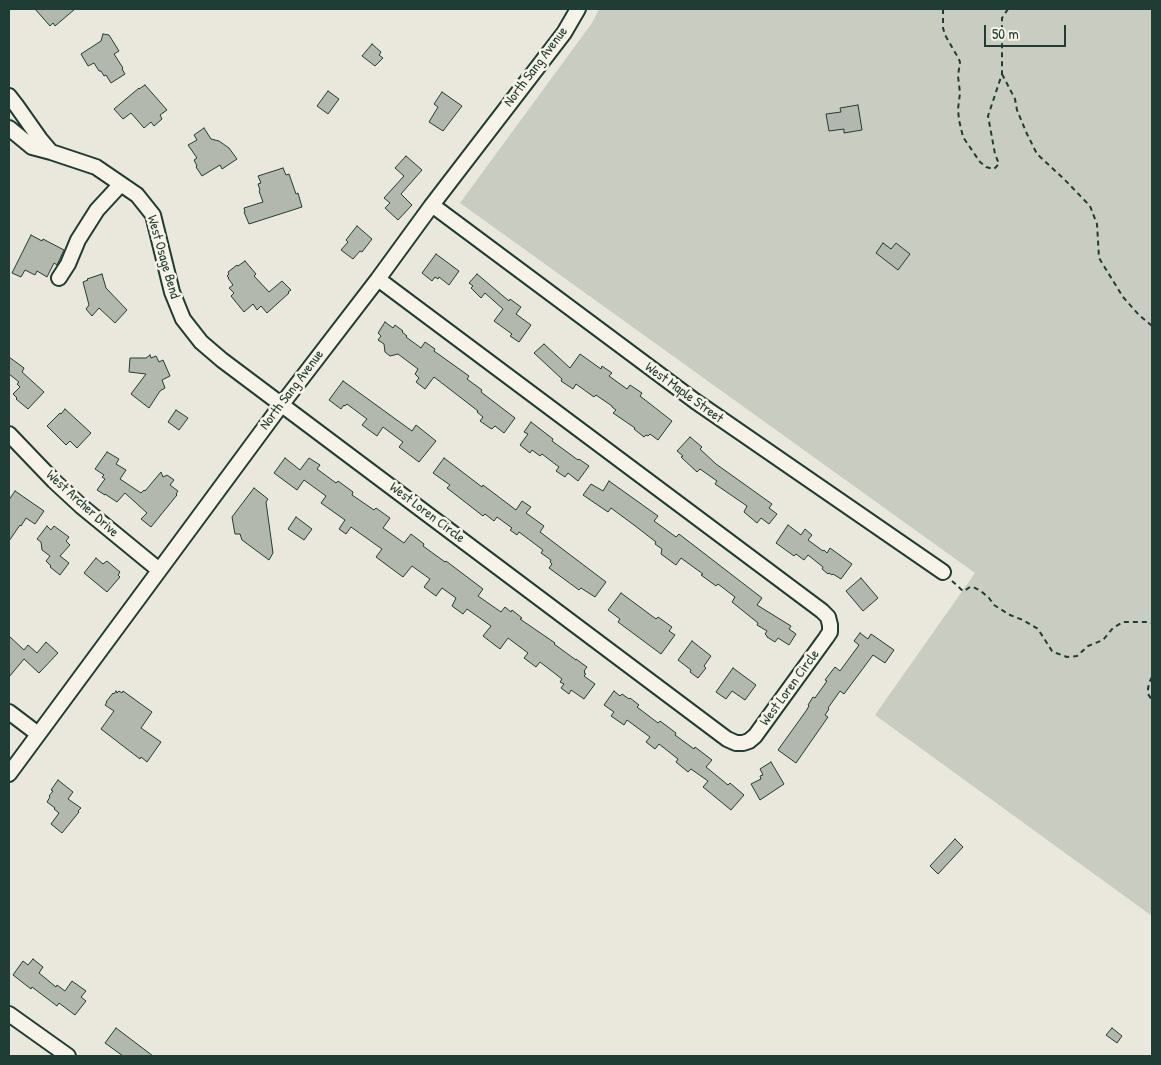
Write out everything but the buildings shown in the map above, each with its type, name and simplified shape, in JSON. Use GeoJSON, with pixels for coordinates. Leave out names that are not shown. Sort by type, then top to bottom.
{"type":"FeatureCollection","features":[{"type":"Feature","properties":{"kind":"street","name":"North Sang Avenue"},"geometry":{"type":"LineString","coordinates":[[9,774],[282,404],[564,33],[578,9]]}},
{"type":"Feature","properties":{"kind":"street"},"geometry":{"type":"LineString","coordinates":[[9,96],[51,152]]}},
{"type":"Feature","properties":{"kind":"street"},"geometry":{"type":"LineString","coordinates":[[10,129],[24,116]]}},
{"type":"Feature","properties":{"kind":"street","name":"West Osage Bend"},"geometry":{"type":"LineString","coordinates":[[10,129],[32,147],[96,167],[137,194],[153,215],[172,292],[183,318],[201,342],[222,360],[282,404]]}},
{"type":"Feature","properties":{"kind":"street"},"geometry":{"type":"LineString","coordinates":[[59,278],[68,264],[78,240],[97,210],[121,184]]}},
{"type":"Feature","properties":{"kind":"street","name":"West Maple Street"},"geometry":{"type":"LineString","coordinates":[[432,205],[695,401],[943,572]]}},
{"type":"Feature","properties":{"kind":"street","name":"West Loren Circle"},"geometry":{"type":"LineString","coordinates":[[282,404],[727,739],[736,743],[743,743],[755,736],[830,632],[828,617],[378,279]]}},
{"type":"Feature","properties":{"kind":"street","name":"West Archer Drive"},"geometry":{"type":"LineString","coordinates":[[9,434],[81,506],[159,570]]}},
{"type":"Feature","properties":{"kind":"street"},"geometry":{"type":"LineString","coordinates":[[9,712],[38,734]]}},
{"type":"Feature","properties":{"kind":"street"},"geometry":{"type":"LineString","coordinates":[[9,1014],[68,1056]]}},
{"type":"Feature","properties":{"kind":"path"},"geometry":{"type":"LineString","coordinates":[[943,9],[945,36],[960,62],[958,109],[963,137],[980,162],[990,169],[994,169],[999,164],[995,154],[988,116],[1002,74],[1002,18],[1008,9]]}},
{"type":"Feature","properties":{"kind":"path"},"geometry":{"type":"LineString","coordinates":[[1002,74],[1016,99],[1017,110],[1026,134],[1037,154],[1090,206],[1097,224],[1099,258],[1123,297],[1139,316],[1152,326]]}},
{"type":"Feature","properties":{"kind":"path"},"geometry":{"type":"LineString","coordinates":[[943,572],[963,591],[973,587],[981,591],[994,605],[1034,626],[1052,650],[1068,657],[1076,656],[1088,646],[1103,640],[1113,628],[1123,622],[1152,623]]}},
{"type":"Feature","properties":{"kind":"path"},"geometry":{"type":"LineString","coordinates":[[1152,677],[1148,689],[1148,694],[1152,700]]}},
{"type":"Feature","properties":{"kind":"shaded area"},"geometry":{"type":"Polygon","coordinates":[[[599,9],[1152,9],[1152,916],[875,715],[975,573],[460,203],[592,23],[599,9]]]}}]}
